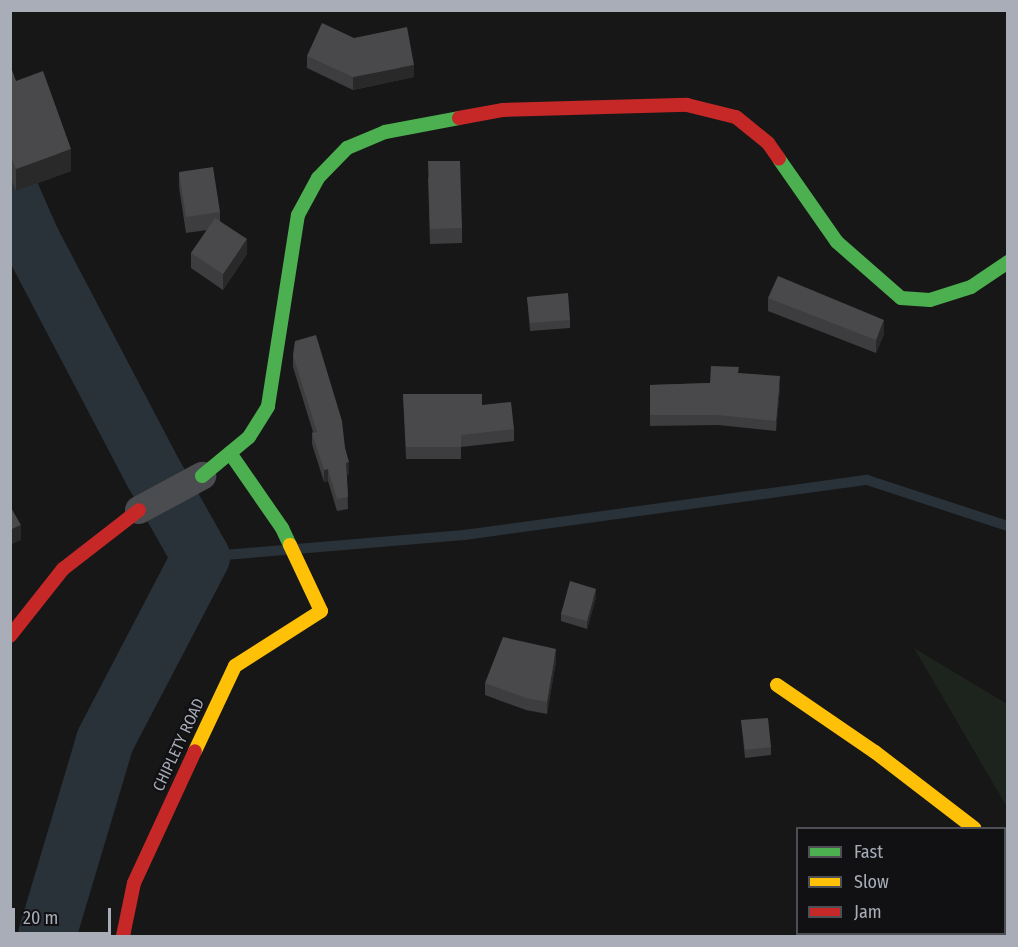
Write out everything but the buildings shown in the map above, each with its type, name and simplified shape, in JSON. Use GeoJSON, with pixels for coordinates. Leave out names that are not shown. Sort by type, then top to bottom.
{"type":"FeatureCollection","features":[{"type":"Feature","properties":{"kind":"main road"},"geometry":{"type":"LineString","coordinates":[[202,476],[249,437],[268,406],[298,215],[318,178],[347,148],[385,132],[503,110],[687,105],[736,117],[768,143],[837,242],[901,298],[930,300],[971,287],[1008,262]]}},
{"type":"Feature","properties":{"kind":"main road","name":"CHIPLETY ROAD"},"geometry":{"type":"LineString","coordinates":[[123,936],[134,883],[235,666],[321,611],[282,528],[230,453]]}},
{"type":"Feature","properties":{"kind":"main road"},"geometry":{"type":"LineString","coordinates":[[10,636],[63,568],[139,510]]}},
{"type":"Feature","properties":{"kind":"main road"},"geometry":{"type":"LineString","coordinates":[[777,685],[875,752],[973,827]]}},
{"type":"Feature","properties":{"kind":"street"},"geometry":{"type":"LineString","coordinates":[[139,510],[202,476]]}},
{"type":"Feature","properties":{"kind":"shaded area"},"geometry":{"type":"Polygon","coordinates":[[[914,648],[1007,704],[1007,807],[914,648]]]}},
{"type":"Feature","properties":{"kind":"waterway"},"geometry":{"type":"LineString","coordinates":[[10,192],[31,240],[154,474],[201,557],[105,741],[47,936]]}},
{"type":"Feature","properties":{"kind":"waterway"},"geometry":{"type":"LineString","coordinates":[[201,557],[464,535],[867,480],[1008,526]]}},
{"type":"Feature","properties":{"kind":"traffic: fast"},"geometry":{"type":"LineString","coordinates":[[202,476],[249,437],[268,406],[298,215],[318,178],[347,148],[385,132],[459,118]]}},
{"type":"Feature","properties":{"kind":"traffic: fast"},"geometry":{"type":"LineString","coordinates":[[779,159],[837,242],[901,298],[930,300],[971,287],[1008,262]]}},
{"type":"Feature","properties":{"kind":"traffic: fast"},"geometry":{"type":"LineString","coordinates":[[230,453],[282,528],[290,545]]}},
{"type":"Feature","properties":{"kind":"traffic: slow"},"geometry":{"type":"LineString","coordinates":[[195,751],[235,666],[321,611],[290,545]]}},
{"type":"Feature","properties":{"kind":"traffic: slow"},"geometry":{"type":"LineString","coordinates":[[777,685],[875,752],[973,827]]}},
{"type":"Feature","properties":{"kind":"traffic: jam"},"geometry":{"type":"LineString","coordinates":[[459,118],[503,110],[687,105],[736,117],[768,143],[779,159]]}},
{"type":"Feature","properties":{"kind":"traffic: jam"},"geometry":{"type":"LineString","coordinates":[[10,636],[63,569],[139,510]]}},
{"type":"Feature","properties":{"kind":"traffic: jam"},"geometry":{"type":"LineString","coordinates":[[123,936],[134,883],[195,751]]}}]}
